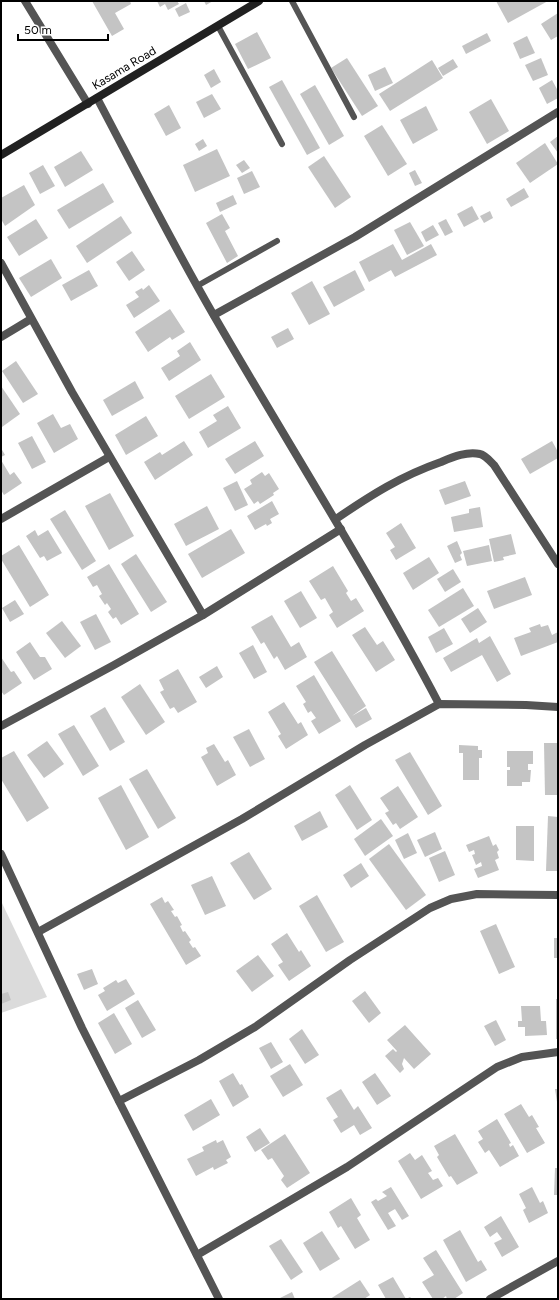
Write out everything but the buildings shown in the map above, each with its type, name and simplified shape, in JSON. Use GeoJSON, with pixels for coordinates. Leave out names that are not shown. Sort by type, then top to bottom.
{"type":"FeatureCollection","features":[{"type":"Feature","properties":{"kind":"street"},"geometry":{"type":"LineString","coordinates":[[26,1],[88,104]]}},
{"type":"Feature","properties":{"kind":"street","name":"Kasama Road"},"geometry":{"type":"LineString","coordinates":[[1,155],[259,1]]}},
{"type":"Feature","properties":{"kind":"street"},"geometry":{"type":"LineString","coordinates":[[97,98],[197,286],[336,519],[417,662],[439,704]]}},
{"type":"Feature","properties":{"kind":"street"},"geometry":{"type":"LineString","coordinates":[[214,315],[355,237],[558,112]]}},
{"type":"Feature","properties":{"kind":"street"},"geometry":{"type":"LineString","coordinates":[[1,263],[72,392],[203,615]]}},
{"type":"Feature","properties":{"kind":"street"},"geometry":{"type":"LineString","coordinates":[[1,337],[31,319]]}},
{"type":"Feature","properties":{"kind":"street"},"geometry":{"type":"LineString","coordinates":[[336,519],[366,498],[422,468],[472,453],[482,454],[494,465],[558,564]]}},
{"type":"Feature","properties":{"kind":"street"},"geometry":{"type":"LineString","coordinates":[[1,519],[110,457]]}},
{"type":"Feature","properties":{"kind":"street"},"geometry":{"type":"LineString","coordinates":[[1,726],[203,615],[341,529]]}},
{"type":"Feature","properties":{"kind":"street"},"geometry":{"type":"LineString","coordinates":[[38,932],[242,819],[365,745],[439,704],[558,707]]}},
{"type":"Feature","properties":{"kind":"street"},"geometry":{"type":"LineString","coordinates":[[1,854],[82,1028],[219,1299]]}},
{"type":"Feature","properties":{"kind":"street"},"geometry":{"type":"LineString","coordinates":[[119,1101],[199,1060],[255,1027],[350,960],[430,908],[451,898],[477,894],[558,895]]}},
{"type":"Feature","properties":{"kind":"street"},"geometry":{"type":"LineString","coordinates":[[197,1255],[347,1167],[497,1067],[522,1057],[558,1052]]}},
{"type":"Feature","properties":{"kind":"street"},"geometry":{"type":"LineString","coordinates":[[490,1299],[558,1260]]}},
{"type":"Feature","properties":{"kind":"lane"},"geometry":{"type":"LineString","coordinates":[[292,1],[354,117]]}},
{"type":"Feature","properties":{"kind":"lane"},"geometry":{"type":"LineString","coordinates":[[218,26],[282,144]]}},
{"type":"Feature","properties":{"kind":"lane"},"geometry":{"type":"LineString","coordinates":[[197,286],[277,241]]}},
{"type":"Feature","properties":{"kind":"shaded area"},"geometry":{"type":"Polygon","coordinates":[[[1,901],[47,997],[1,1013],[1,901]]]}}]}
